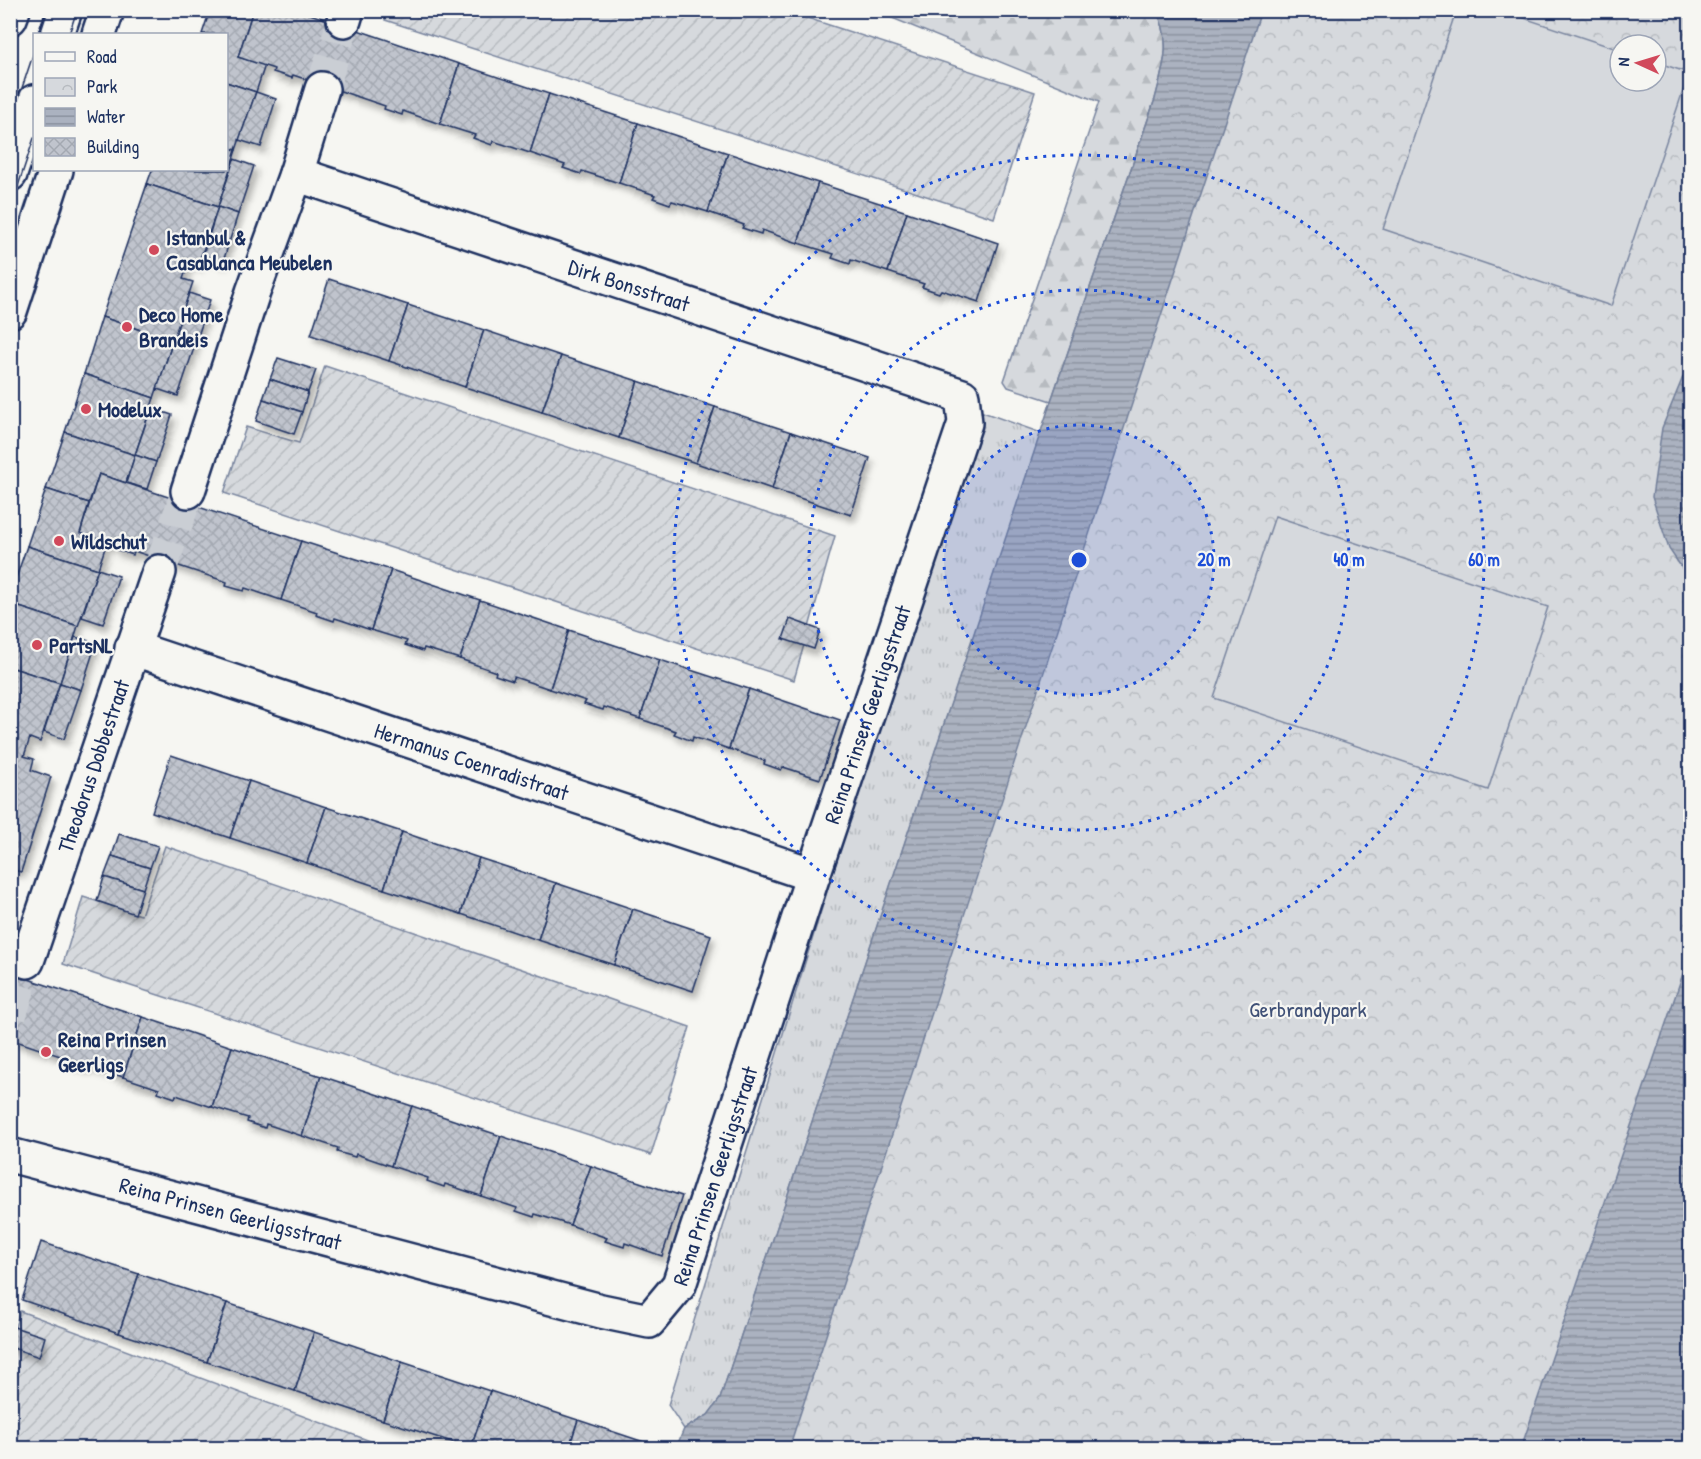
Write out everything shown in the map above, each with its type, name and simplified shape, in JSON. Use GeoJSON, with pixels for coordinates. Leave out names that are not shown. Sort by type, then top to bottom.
{"type":"FeatureCollection","features":[{"type":"Feature","properties":{"kind":"street"},"geometry":{"type":"LineString","coordinates":[[10,18],[13,10]]}},
{"type":"Feature","properties":{"kind":"street"},"geometry":{"type":"LineString","coordinates":[[57,33],[65,10]]}},
{"type":"Feature","properties":{"kind":"street"},"geometry":{"type":"LineString","coordinates":[[99,33],[107,10]]}},
{"type":"Feature","properties":{"kind":"street"},"geometry":{"type":"LineString","coordinates":[[188,491],[253,292],[296,174],[322,89]]}},
{"type":"Feature","properties":{"kind":"street"},"geometry":{"type":"LineString","coordinates":[[10,174],[33,105]]}},
{"type":"Feature","properties":{"kind":"street"},"geometry":{"type":"LineString","coordinates":[[10,311],[56,171]]}},
{"type":"Feature","properties":{"kind":"street","name":"Dirk Bonsstraat"},"geometry":{"type":"LineString","coordinates":[[296,174],[962,396]]}},
{"type":"Feature","properties":{"kind":"street","name":"Reina Prinsen Geerligsstraat"},"geometry":{"type":"LineString","coordinates":[[10,1155],[589,1308],[650,1321],[679,1285],[813,875],[965,423],[962,396]]}},
{"type":"Feature","properties":{"kind":"street","name":"Theodorus Dobbestraat"},"geometry":{"type":"LineString","coordinates":[[27,961],[159,572]]}},
{"type":"Feature","properties":{"kind":"street","name":"Hermanus Coenradistraat"},"geometry":{"type":"LineString","coordinates":[[132,648],[813,875]]}},
{"type":"Feature","properties":{"kind":"green space"},"geometry":{"type":"Polygon","coordinates":[[[1156,10],[1164,32],[1165,54],[1155,99],[1051,401],[1008,387],[1004,381],[1099,102],[875,11],[1156,10]]]}},
{"type":"Feature","properties":{"kind":"green space"},"geometry":{"type":"Polygon","coordinates":[[[388,11],[786,11],[1035,92],[994,218],[385,20],[388,11]]]}},
{"type":"Feature","properties":{"kind":"green space","name":"Gerbrandypark"},"geometry":{"type":"Polygon","coordinates":[[[1243,11],[1690,11],[1690,1068],[1562,1448],[766,1448],[1243,11]]]}},
{"type":"Feature","properties":{"kind":"green space"},"geometry":{"type":"Polygon","coordinates":[[[1456,11],[1503,11],[1608,46],[1608,93],[1668,93],[1668,66],[1689,73],[1611,306],[1383,229],[1456,11]]]}},
{"type":"Feature","properties":{"kind":"green space"},"geometry":{"type":"Polygon","coordinates":[[[325,366],[835,536],[794,680],[224,493],[246,427],[299,443],[325,366]]]}},
{"type":"Feature","properties":{"kind":"green space"},"geometry":{"type":"Polygon","coordinates":[[[980,411],[1041,433],[720,1399],[708,1415],[684,1429],[668,1405],[847,827],[980,411]]]}},
{"type":"Feature","properties":{"kind":"green space"},"geometry":{"type":"Polygon","coordinates":[[[1275,516],[1548,607],[1488,790],[1214,698],[1275,516]]]}},
{"type":"Feature","properties":{"kind":"green space"},"geometry":{"type":"Polygon","coordinates":[[[165,846],[690,1027],[651,1155],[63,964],[83,897],[141,915],[165,846]]]}},
{"type":"Feature","properties":{"kind":"green space"},"geometry":{"type":"Polygon","coordinates":[[[20,1311],[389,1448],[11,1448],[11,1339],[20,1311]]]}},
{"type":"Feature","properties":{"kind":"water"},"geometry":{"type":"Polygon","coordinates":[[[1156,11],[1261,11],[789,1448],[676,1448],[684,1429],[708,1415],[720,1399],[1051,401],[1155,99],[1165,54],[1164,33],[1156,11]]]}},
{"type":"Feature","properties":{"kind":"water"},"geometry":{"type":"Polygon","coordinates":[[[1690,360],[1690,580],[1669,549],[1652,497],[1662,428],[1690,360]]]}},
{"type":"Feature","properties":{"kind":"water"},"geometry":{"type":"Polygon","coordinates":[[[1690,953],[1690,1448],[1521,1448],[1690,953]]]}},
{"type":"Feature","properties":{"kind":"building"},"geometry":{"type":"Polygon","coordinates":[[[210,10],[253,10],[238,57],[265,65],[256,92],[228,83],[228,33],[202,33],[210,10]]]}},
{"type":"Feature","properties":{"kind":"building"},"geometry":{"type":"Polygon","coordinates":[[[253,10],[298,10],[459,64],[440,124],[403,111],[402,115],[384,109],[385,106],[293,75],[292,78],[273,72],[274,69],[238,57],[253,10]]]}},
{"type":"Feature","properties":{"kind":"building"},"geometry":{"type":"Polygon","coordinates":[[[459,64],[549,94],[530,153],[493,141],[492,145],[473,138],[475,135],[440,124],[459,64]]]}},
{"type":"Feature","properties":{"kind":"building"},"geometry":{"type":"Polygon","coordinates":[[[228,83],[256,92],[236,150],[228,148],[228,83]]]}},
{"type":"Feature","properties":{"kind":"building"},"geometry":{"type":"Polygon","coordinates":[[[256,92],[276,99],[261,147],[239,140],[256,92]]]}},
{"type":"Feature","properties":{"kind":"building"},"geometry":{"type":"Polygon","coordinates":[[[549,94],[638,123],[619,183],[582,171],[581,174],[563,168],[565,165],[530,153],[549,94]]]}},
{"type":"Feature","properties":{"kind":"building"},"geometry":{"type":"Polygon","coordinates":[[[638,123],[728,153],[708,212],[672,201],[670,204],[653,198],[655,195],[619,183],[638,123]]]}},
{"type":"Feature","properties":{"kind":"building"},"geometry":{"type":"Polygon","coordinates":[[[228,148],[236,150],[218,207],[147,184],[152,171],[228,171],[228,148]]]}},
{"type":"Feature","properties":{"kind":"building"},"geometry":{"type":"Polygon","coordinates":[[[728,153],[818,183],[798,243],[762,230],[761,234],[742,228],[744,225],[708,212],[728,153]]]}},
{"type":"Feature","properties":{"kind":"building"},"geometry":{"type":"Polygon","coordinates":[[[234,159],[254,166],[238,214],[218,207],[234,159]]]}},
{"type":"Feature","properties":{"kind":"building"},"geometry":{"type":"Polygon","coordinates":[[[818,183],[907,212],[888,272],[851,260],[850,264],[832,258],[834,254],[798,243],[818,183]]]}},
{"type":"Feature","properties":{"kind":"building"},"geometry":{"type":"Polygon","coordinates":[[[147,184],[218,207],[198,265],[189,262],[183,279],[193,282],[173,341],[102,317],[147,184]]]}},
{"type":"Feature","properties":{"kind":"building"},"geometry":{"type":"Polygon","coordinates":[[[218,207],[238,214],[223,262],[203,255],[218,207]]]}},
{"type":"Feature","properties":{"kind":"building"},"geometry":{"type":"Polygon","coordinates":[[[907,212],[998,243],[979,302],[941,290],[939,293],[922,287],[924,284],[888,272],[907,212]]]}},
{"type":"Feature","properties":{"kind":"building"},"geometry":{"type":"Polygon","coordinates":[[[329,279],[408,305],[389,361],[311,335],[329,279]]]}},
{"type":"Feature","properties":{"kind":"building"},"geometry":{"type":"Polygon","coordinates":[[[189,293],[210,300],[194,348],[173,341],[189,293]]]}},
{"type":"Feature","properties":{"kind":"building"},"geometry":{"type":"Polygon","coordinates":[[[408,305],[484,330],[465,387],[389,361],[408,305]]]}},
{"type":"Feature","properties":{"kind":"building"},"geometry":{"type":"Polygon","coordinates":[[[102,317],[173,341],[154,398],[84,374],[102,317]]]}},
{"type":"Feature","properties":{"kind":"building"},"geometry":{"type":"Polygon","coordinates":[[[484,330],[561,356],[542,412],[465,387],[484,330]]]}},
{"type":"Feature","properties":{"kind":"building"},"geometry":{"type":"Polygon","coordinates":[[[173,341],[194,348],[178,396],[157,389],[173,341]]]}},
{"type":"Feature","properties":{"kind":"building"},"geometry":{"type":"Polygon","coordinates":[[[561,356],[638,381],[619,438],[542,412],[561,356]]]}},
{"type":"Feature","properties":{"kind":"building"},"geometry":{"type":"Polygon","coordinates":[[[278,358],[316,370],[308,392],[270,379],[278,358]]]}},
{"type":"Feature","properties":{"kind":"building"},"geometry":{"type":"Polygon","coordinates":[[[84,374],[154,398],[135,455],[65,432],[84,374]]]}},
{"type":"Feature","properties":{"kind":"building"},"geometry":{"type":"Polygon","coordinates":[[[270,379],[308,392],[302,412],[263,399],[270,379]]]}},
{"type":"Feature","properties":{"kind":"building"},"geometry":{"type":"Polygon","coordinates":[[[638,381],[715,407],[696,463],[619,438],[638,381]]]}},
{"type":"Feature","properties":{"kind":"building"},"geometry":{"type":"Polygon","coordinates":[[[263,399],[302,412],[294,434],[256,421],[263,399]]]}},
{"type":"Feature","properties":{"kind":"building"},"geometry":{"type":"Polygon","coordinates":[[[715,407],[791,432],[772,489],[696,463],[715,407]]]}},
{"type":"Feature","properties":{"kind":"building"},"geometry":{"type":"Polygon","coordinates":[[[151,408],[172,415],[156,462],[135,455],[151,408]]]}},
{"type":"Feature","properties":{"kind":"building"},"geometry":{"type":"Polygon","coordinates":[[[65,432],[135,455],[126,483],[99,474],[89,503],[46,489],[65,432]]]}},
{"type":"Feature","properties":{"kind":"building"},"geometry":{"type":"Polygon","coordinates":[[[791,432],[870,458],[851,515],[772,489],[791,432]]]}},
{"type":"Feature","properties":{"kind":"building"},"geometry":{"type":"Polygon","coordinates":[[[135,455],[156,462],[147,489],[126,483],[135,455]]]}},
{"type":"Feature","properties":{"kind":"building"},"geometry":{"type":"Polygon","coordinates":[[[99,474],[301,541],[281,600],[245,588],[244,591],[226,586],[227,582],[134,551],[133,555],[115,549],[116,546],[80,533],[99,474]]]}},
{"type":"Feature","properties":{"kind":"building"},"geometry":{"type":"Polygon","coordinates":[[[46,489],[89,503],[80,533],[107,542],[98,569],[27,546],[46,489]]]}},
{"type":"Feature","properties":{"kind":"building"},"geometry":{"type":"Polygon","coordinates":[[[301,541],[391,570],[371,630],[335,618],[334,621],[316,615],[317,612],[281,600],[301,541]]]}},
{"type":"Feature","properties":{"kind":"building"},"geometry":{"type":"Polygon","coordinates":[[[27,546],[98,569],[78,626],[10,604],[10,595],[27,546]]]}},
{"type":"Feature","properties":{"kind":"building"},"geometry":{"type":"Polygon","coordinates":[[[98,569],[119,576],[103,624],[82,617],[98,569]]]}},
{"type":"Feature","properties":{"kind":"building"},"geometry":{"type":"Polygon","coordinates":[[[391,570],[480,600],[460,659],[424,648],[423,651],[405,645],[407,641],[371,630],[391,570]]]}},
{"type":"Feature","properties":{"kind":"building"},"geometry":{"type":"Polygon","coordinates":[[[480,600],[569,630],[550,689],[514,677],[513,681],[495,675],[496,672],[460,659],[480,600]]]}},
{"type":"Feature","properties":{"kind":"building"},"geometry":{"type":"Polygon","coordinates":[[[10,604],[78,626],[60,683],[10,667],[10,604]]]}},
{"type":"Feature","properties":{"kind":"building"},"geometry":{"type":"Polygon","coordinates":[[[790,619],[820,630],[814,649],[783,639],[790,619]]]}},
{"type":"Feature","properties":{"kind":"building"},"geometry":{"type":"Polygon","coordinates":[[[569,630],[660,660],[640,719],[604,707],[603,710],[584,704],[586,701],[550,689],[569,630]]]}},
{"type":"Feature","properties":{"kind":"building"},"geometry":{"type":"Polygon","coordinates":[[[75,637],[96,643],[81,690],[60,683],[75,637]]]}},
{"type":"Feature","properties":{"kind":"building"},"geometry":{"type":"Polygon","coordinates":[[[660,660],[749,689],[729,749],[693,737],[692,741],[674,734],[676,731],[640,719],[660,660]]]}},
{"type":"Feature","properties":{"kind":"building"},"geometry":{"type":"Polygon","coordinates":[[[10,667],[60,683],[40,742],[30,738],[24,756],[34,759],[31,770],[51,777],[21,872],[10,869],[10,833],[15,818],[10,816],[10,667]]]}},
{"type":"Feature","properties":{"kind":"building"},"geometry":{"type":"Polygon","coordinates":[[[60,683],[81,690],[64,739],[44,732],[60,683]]]}},
{"type":"Feature","properties":{"kind":"building"},"geometry":{"type":"Polygon","coordinates":[[[749,689],[840,720],[820,779],[783,767],[781,770],[764,764],[765,761],[729,749],[749,689]]]}},
{"type":"Feature","properties":{"kind":"building"},"geometry":{"type":"Polygon","coordinates":[[[171,755],[249,781],[230,838],[152,812],[171,755]]]}},
{"type":"Feature","properties":{"kind":"building"},"geometry":{"type":"Polygon","coordinates":[[[249,781],[326,807],[307,863],[230,838],[249,781]]]}},
{"type":"Feature","properties":{"kind":"building"},"geometry":{"type":"Polygon","coordinates":[[[326,807],[402,832],[384,889],[307,863],[326,807]]]}},
{"type":"Feature","properties":{"kind":"building"},"geometry":{"type":"Polygon","coordinates":[[[402,832],[479,858],[461,914],[384,889],[402,832]]]}},
{"type":"Feature","properties":{"kind":"building"},"geometry":{"type":"Polygon","coordinates":[[[119,834],[158,846],[150,868],[112,856],[119,834]]]}},
{"type":"Feature","properties":{"kind":"building"},"geometry":{"type":"Polygon","coordinates":[[[112,856],[150,868],[143,889],[104,877],[112,856]]]}},
{"type":"Feature","properties":{"kind":"building"},"geometry":{"type":"Polygon","coordinates":[[[479,858],[556,883],[538,940],[461,914],[479,858]]]}},
{"type":"Feature","properties":{"kind":"building"},"geometry":{"type":"Polygon","coordinates":[[[104,877],[143,889],[135,914],[97,901],[104,877]]]}},
{"type":"Feature","properties":{"kind":"building"},"geometry":{"type":"Polygon","coordinates":[[[556,883],[633,909],[614,965],[538,940],[556,883]]]}},
{"type":"Feature","properties":{"kind":"building"},"geometry":{"type":"Polygon","coordinates":[[[633,909],[711,935],[693,991],[614,965],[633,909]]]}},
{"type":"Feature","properties":{"kind":"building"},"geometry":{"type":"Polygon","coordinates":[[[10,973],[143,1017],[123,1077],[87,1065],[86,1068],[68,1062],[69,1059],[10,1039],[10,973]]]}},
{"type":"Feature","properties":{"kind":"building"},"geometry":{"type":"Polygon","coordinates":[[[143,1017],[232,1047],[212,1107],[176,1095],[175,1098],[158,1092],[159,1089],[123,1077],[143,1017]]]}},
{"type":"Feature","properties":{"kind":"building"},"geometry":{"type":"Polygon","coordinates":[[[232,1047],[321,1076],[302,1136],[266,1124],[265,1128],[247,1122],[248,1118],[212,1107],[232,1047]]]}},
{"type":"Feature","properties":{"kind":"building"},"geometry":{"type":"Polygon","coordinates":[[[321,1076],[412,1106],[391,1166],[356,1154],[355,1157],[337,1152],[338,1148],[302,1136],[321,1076]]]}},
{"type":"Feature","properties":{"kind":"building"},"geometry":{"type":"Polygon","coordinates":[[[412,1106],[501,1136],[481,1196],[445,1184],[444,1187],[427,1181],[428,1178],[391,1166],[412,1106]]]}},
{"type":"Feature","properties":{"kind":"building"},"geometry":{"type":"Polygon","coordinates":[[[501,1136],[591,1166],[570,1225],[535,1214],[534,1217],[516,1211],[517,1208],[481,1196],[501,1136]]]}},
{"type":"Feature","properties":{"kind":"building"},"geometry":{"type":"Polygon","coordinates":[[[591,1166],[682,1196],[662,1256],[625,1243],[624,1247],[605,1241],[607,1238],[570,1225],[591,1166]]]}},
{"type":"Feature","properties":{"kind":"building"},"geometry":{"type":"Polygon","coordinates":[[[41,1242],[139,1274],[119,1333],[22,1300],[41,1242]]]}},
{"type":"Feature","properties":{"kind":"building"},"geometry":{"type":"Polygon","coordinates":[[[139,1274],[227,1303],[207,1362],[119,1333],[139,1274]]]}},
{"type":"Feature","properties":{"kind":"building"},"geometry":{"type":"Polygon","coordinates":[[[227,1303],[314,1332],[295,1391],[207,1362],[227,1303]]]}},
{"type":"Feature","properties":{"kind":"building"},"geometry":{"type":"Polygon","coordinates":[[[14,1327],[45,1337],[39,1357],[10,1347],[14,1327]]]}},
{"type":"Feature","properties":{"kind":"building"},"geometry":{"type":"Polygon","coordinates":[[[314,1332],[402,1362],[383,1420],[295,1391],[314,1332]]]}},
{"type":"Feature","properties":{"kind":"building"},"geometry":{"type":"Polygon","coordinates":[[[402,1362],[490,1391],[471,1448],[383,1420],[402,1362]]]}},
{"type":"Feature","properties":{"kind":"building"},"geometry":{"type":"Polygon","coordinates":[[[490,1391],[578,1420],[569,1448],[471,1448],[490,1391]]]}},
{"type":"Feature","properties":{"kind":"building"},"geometry":{"type":"Polygon","coordinates":[[[578,1420],[650,1444],[665,1448],[569,1448],[578,1420]]]}},
{"type":"Feature","properties":{"kind":"tunnel"},"geometry":{"type":"LineString","coordinates":[[322,89],[344,20]]}},
{"type":"Feature","properties":{"kind":"tunnel"},"geometry":{"type":"LineString","coordinates":[[159,572],[188,491]]}},
{"type":"Feature","properties":{"kind":"tunnel"},"geometry":{"type":"LineString","coordinates":[[10,1016],[27,961]]}},
{"type":"Feature","properties":{"kind":"tram line"},"geometry":{"type":"LineString","coordinates":[[40,33],[48,10]]}},
{"type":"Feature","properties":{"kind":"tram line"},"geometry":{"type":"LineString","coordinates":[[69,33],[77,10]]}},
{"type":"Feature","properties":{"kind":"tram line"},"geometry":{"type":"LineString","coordinates":[[10,124],[33,55]]}},
{"type":"Feature","properties":{"kind":"tram line"},"geometry":{"type":"LineString","coordinates":[[10,210],[33,141]]}},
{"type":"Feature","properties":{"kind":"place","name":"Istanbul & Casablanca Meubelen"},"geometry":{"type":"Point","coordinates":[154,250]}},
{"type":"Feature","properties":{"kind":"place","name":"Deco Home Brandeis"},"geometry":{"type":"Point","coordinates":[127,327]}},
{"type":"Feature","properties":{"kind":"place","name":"Modelux"},"geometry":{"type":"Point","coordinates":[86,409]}},
{"type":"Feature","properties":{"kind":"place","name":"Wildschut"},"geometry":{"type":"Point","coordinates":[59,541]}},
{"type":"Feature","properties":{"kind":"place","name":"PartsNL"},"geometry":{"type":"Point","coordinates":[37,645]}},
{"type":"Feature","properties":{"kind":"place","name":"Reina Prinsen Geerligs"},"geometry":{"type":"Point","coordinates":[46,1052]}}]}
